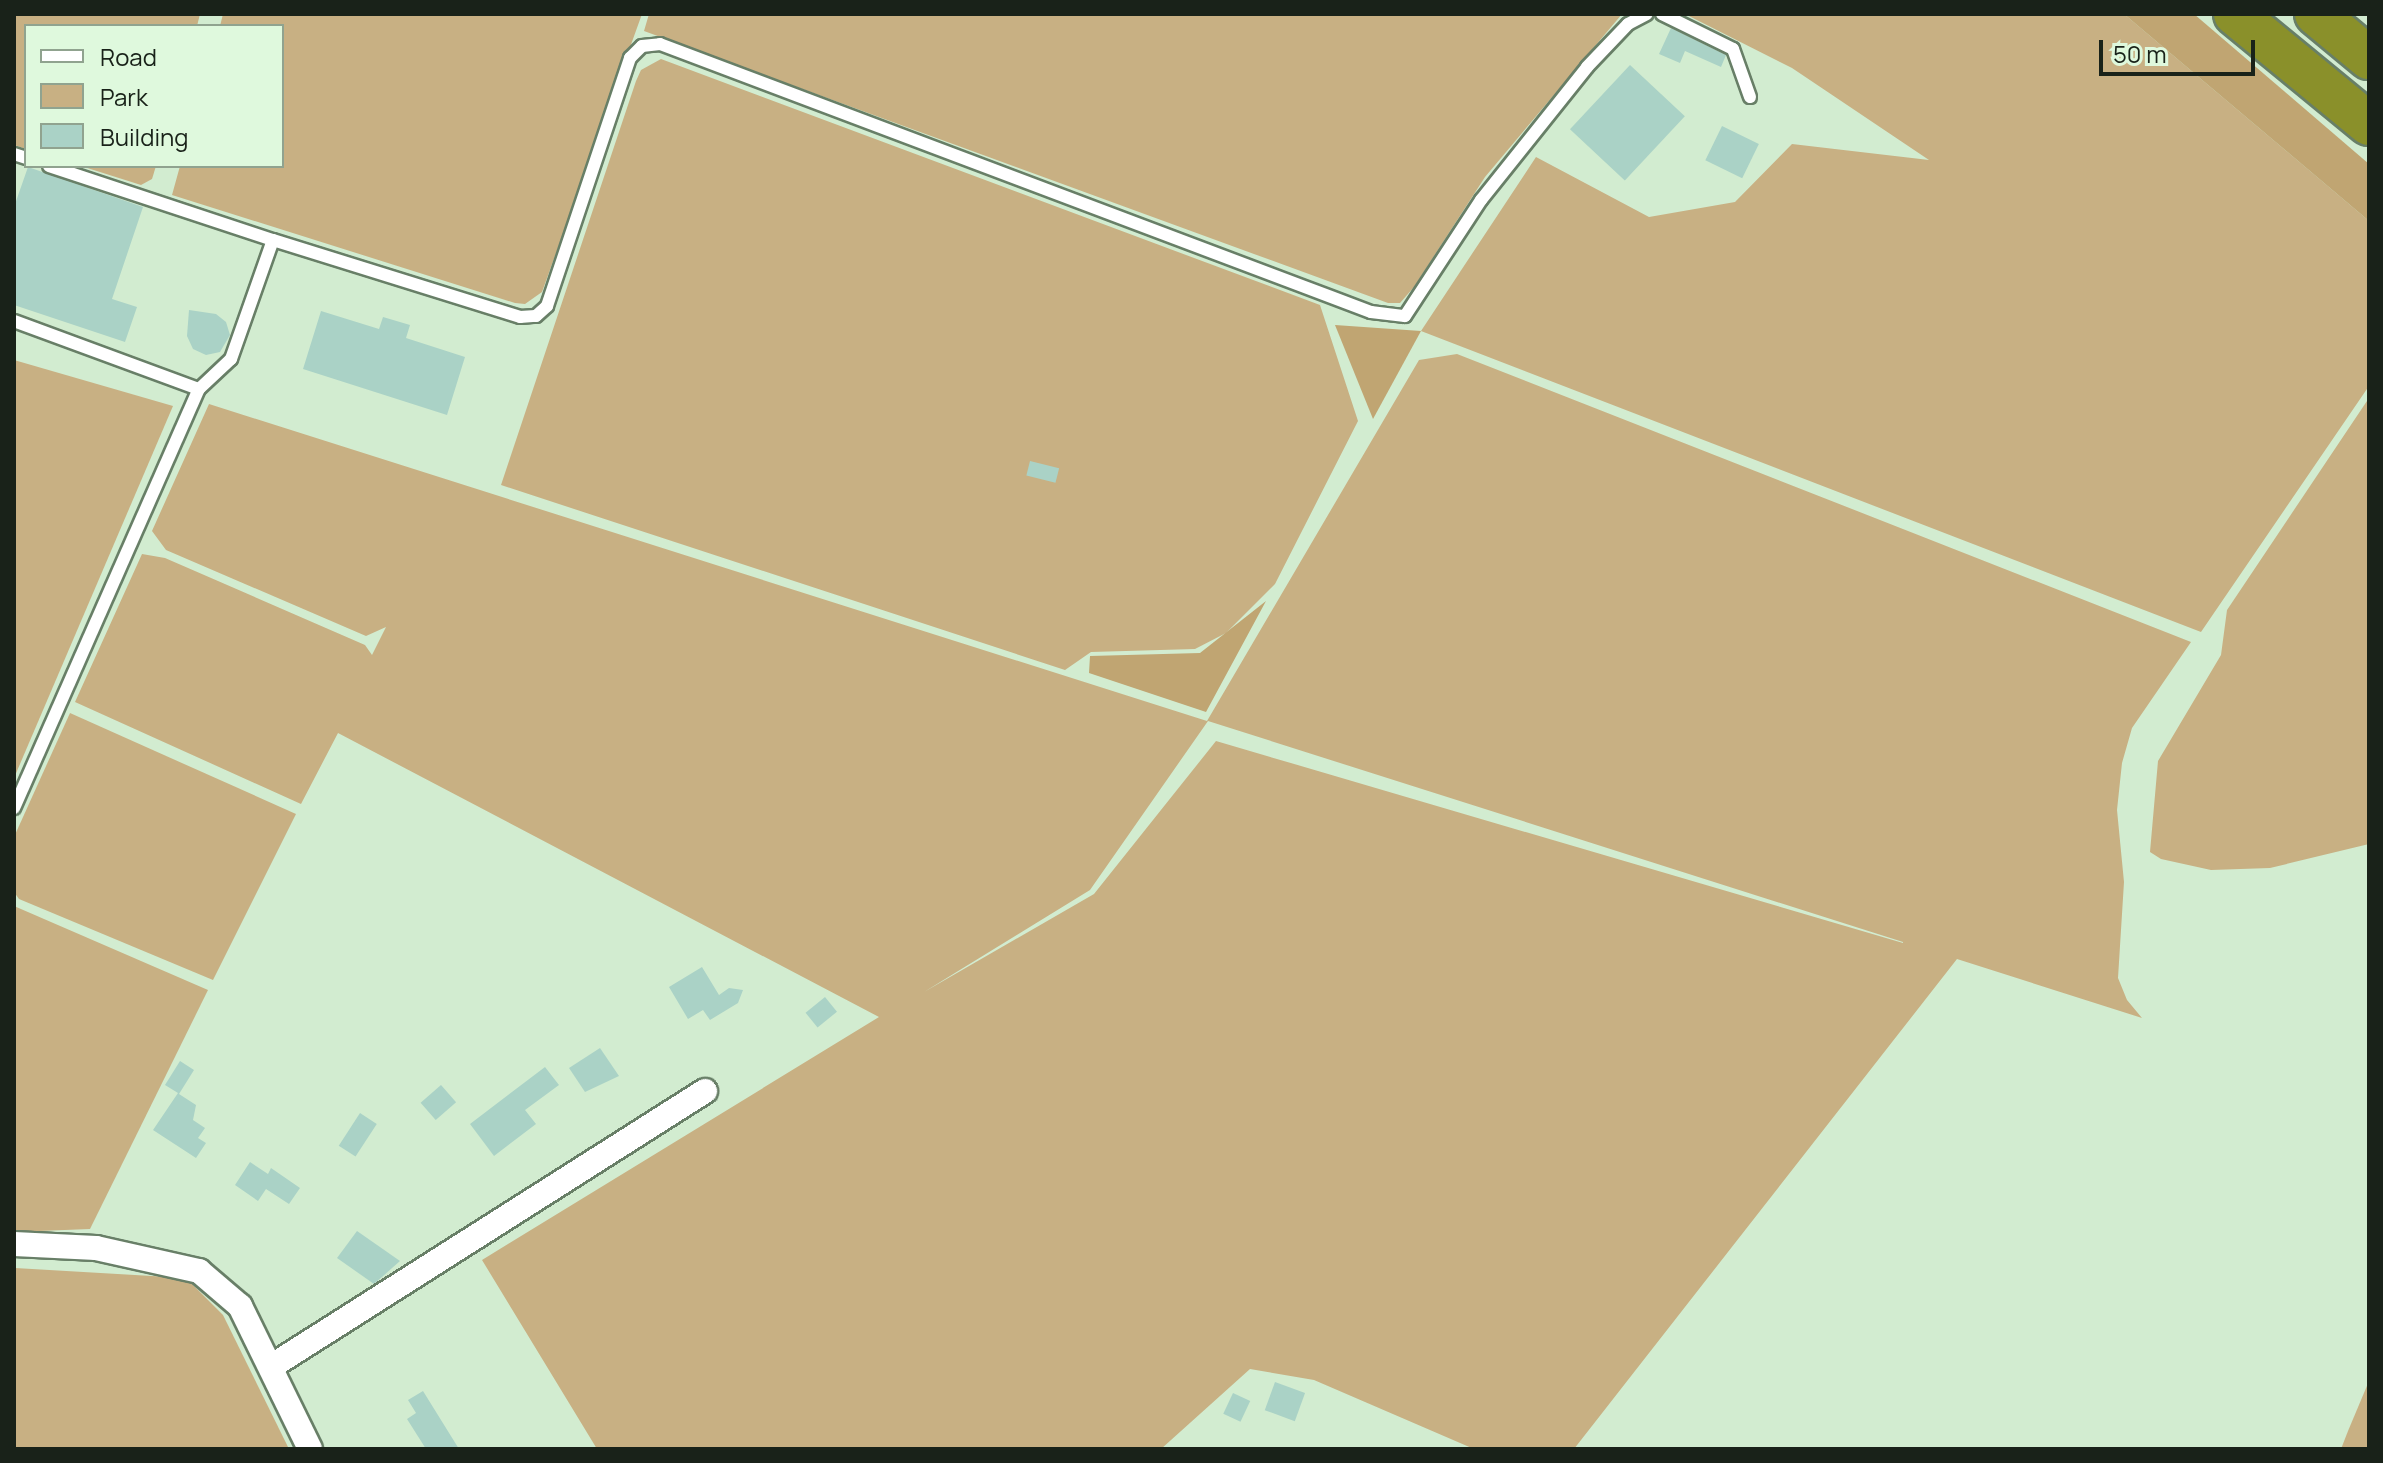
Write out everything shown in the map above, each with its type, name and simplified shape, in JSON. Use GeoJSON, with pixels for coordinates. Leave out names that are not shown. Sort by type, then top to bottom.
{"type":"FeatureCollection","features":[{"type":"Feature","properties":{"kind":"highway"},"geometry":{"type":"LineString","coordinates":[[2235,14],[2369,124]]}},
{"type":"Feature","properties":{"kind":"highway"},"geometry":{"type":"LineString","coordinates":[[2316,14],[2369,58]]}},
{"type":"Feature","properties":{"kind":"street"},"geometry":{"type":"LineString","coordinates":[[272,1366],[705,1091]]}},
{"type":"Feature","properties":{"kind":"street"},"geometry":{"type":"LineString","coordinates":[[14,1244],[96,1248],[199,1271],[240,1306],[310,1449]]}},
{"type":"Feature","properties":{"kind":"lane"},"geometry":{"type":"LineString","coordinates":[[55,168],[520,317],[536,316],[547,306],[630,58],[642,46],[660,44],[1371,312],[1405,316],[1481,200],[1587,67],[1628,24],[1647,14]]}},
{"type":"Feature","properties":{"kind":"lane"},"geometry":{"type":"LineString","coordinates":[[1662,14],[1733,49],[1740,56],[1750,97]]}},
{"type":"Feature","properties":{"kind":"lane"},"geometry":{"type":"LineString","coordinates":[[14,808],[199,389],[231,359],[273,240]]}},
{"type":"Feature","properties":{"kind":"lane"},"geometry":{"type":"LineString","coordinates":[[14,321],[199,389]]}},
{"type":"Feature","properties":{"kind":"green space"},"geometry":{"type":"Polygon","coordinates":[[[14,14],[200,14],[198,24],[24,24],[24,148],[14,145],[14,14]]]}},
{"type":"Feature","properties":{"kind":"green space"},"geometry":{"type":"Polygon","coordinates":[[[223,14],[642,14],[542,292],[525,304],[172,195],[179,168],[284,168],[284,24],[220,24],[223,14]]]}},
{"type":"Feature","properties":{"kind":"green space"},"geometry":{"type":"Polygon","coordinates":[[[649,14],[1622,14],[1485,177],[1414,287],[1400,303],[1388,303],[644,31],[649,14]]]}},
{"type":"Feature","properties":{"kind":"green space"},"geometry":{"type":"Polygon","coordinates":[[[1685,14],[2124,14],[2369,221],[2369,386],[2201,632],[1421,331],[1536,157],[1649,217],[1735,202],[1792,144],[1929,160],[1792,68],[1685,14]]]}},
{"type":"Feature","properties":{"kind":"green space"},"geometry":{"type":"Polygon","coordinates":[[[661,59],[1320,305],[1358,421],[1275,584],[1226,633],[1195,649],[1091,652],[1065,670],[501,485],[636,81],[641,70],[661,59]]]}},
{"type":"Feature","properties":{"kind":"green space"},"geometry":{"type":"Polygon","coordinates":[[[87,168],[155,168],[152,179],[141,185],[87,168]]]}},
{"type":"Feature","properties":{"kind":"green space"},"geometry":{"type":"Polygon","coordinates":[[[1457,354],[2191,642],[2132,728],[2122,763],[2117,810],[2124,882],[2118,978],[2127,1000],[2142,1018],[1957,959],[1574,1449],[1474,1449],[1314,1380],[1250,1369],[1161,1449],[597,1449],[482,1260],[879,1017],[338,733],[301,804],[75,702],[142,554],[165,558],[365,645],[372,655],[386,627],[366,636],[166,550],[152,531],[209,404],[1207,721],[1419,360],[1457,354]],[[1208,721],[1090,890],[924,992],[1094,894],[1216,741],[1903,942],[1208,721]]]}},
{"type":"Feature","properties":{"kind":"green space"},"geometry":{"type":"Polygon","coordinates":[[[14,360],[173,406],[14,778],[14,360]]]}},
{"type":"Feature","properties":{"kind":"green space"},"geometry":{"type":"Polygon","coordinates":[[[2369,398],[2369,844],[2270,868],[2211,870],[2161,859],[2150,852],[2158,761],[2221,655],[2227,610],[2369,398]]]}},
{"type":"Feature","properties":{"kind":"green space"},"geometry":{"type":"Polygon","coordinates":[[[70,713],[296,814],[213,980],[19,899],[14,892],[14,837],[70,713]]]}},
{"type":"Feature","properties":{"kind":"green space"},"geometry":{"type":"Polygon","coordinates":[[[14,906],[208,990],[90,1229],[14,1232],[14,906]]]}},
{"type":"Feature","properties":{"kind":"green space"},"geometry":{"type":"Polygon","coordinates":[[[15,1268],[186,1278],[223,1315],[289,1449],[14,1449],[15,1268]]]}},
{"type":"Feature","properties":{"kind":"green space"},"geometry":{"type":"Polygon","coordinates":[[[2369,1381],[2369,1449],[2341,1449],[2348,1431],[2369,1381]]]}},
{"type":"Feature","properties":{"kind":"shaded area"},"geometry":{"type":"Polygon","coordinates":[[[2124,14],[2194,14],[2369,164],[2369,221],[2124,14]]]}},
{"type":"Feature","properties":{"kind":"shaded area"},"geometry":{"type":"Polygon","coordinates":[[[1335,325],[1421,331],[1373,419],[1335,325]]]}},
{"type":"Feature","properties":{"kind":"shaded area"},"geometry":{"type":"Polygon","coordinates":[[[1266,601],[1206,712],[1089,673],[1090,656],[1200,653],[1266,601]]]}},
{"type":"Feature","properties":{"kind":"building"},"geometry":{"type":"Polygon","coordinates":[[[1671,28],[1726,55],[1721,67],[1685,51],[1680,63],[1659,54],[1671,28]]]}},
{"type":"Feature","properties":{"kind":"building"},"geometry":{"type":"Polygon","coordinates":[[[1630,65],[1685,116],[1625,181],[1570,129],[1630,65]]]}},
{"type":"Feature","properties":{"kind":"building"},"geometry":{"type":"Polygon","coordinates":[[[1722,126],[1759,144],[1742,178],[1705,160],[1722,126]]]}},
{"type":"Feature","properties":{"kind":"building"},"geometry":{"type":"Polygon","coordinates":[[[28,168],[31,168],[143,207],[112,299],[137,307],[125,342],[14,305],[14,207],[28,168]]]}},
{"type":"Feature","properties":{"kind":"building"},"geometry":{"type":"Polygon","coordinates":[[[189,310],[216,314],[226,322],[230,335],[220,352],[206,355],[193,349],[187,336],[189,310]]]}},
{"type":"Feature","properties":{"kind":"building"},"geometry":{"type":"Polygon","coordinates":[[[321,311],[379,329],[383,317],[410,325],[406,338],[465,357],[447,415],[303,369],[321,311]]]}},
{"type":"Feature","properties":{"kind":"building"},"geometry":{"type":"Polygon","coordinates":[[[1030,461],[1059,468],[1055,483],[1026,476],[1030,461]]]}},
{"type":"Feature","properties":{"kind":"building"},"geometry":{"type":"Polygon","coordinates":[[[702,967],[719,995],[729,988],[743,990],[738,1003],[710,1020],[703,1010],[688,1019],[669,987],[702,967]]]}},
{"type":"Feature","properties":{"kind":"building"},"geometry":{"type":"Polygon","coordinates":[[[825,997],[837,1012],[818,1027],[806,1013],[825,997]]]}},
{"type":"Feature","properties":{"kind":"building"},"geometry":{"type":"Polygon","coordinates":[[[600,1048],[619,1076],[585,1092],[569,1068],[600,1048]]]}},
{"type":"Feature","properties":{"kind":"building"},"geometry":{"type":"Polygon","coordinates":[[[180,1061],[194,1070],[179,1094],[196,1105],[193,1120],[205,1128],[198,1138],[206,1143],[196,1158],[153,1130],[178,1093],[165,1085],[180,1061]]]}},
{"type":"Feature","properties":{"kind":"building"},"geometry":{"type":"Polygon","coordinates":[[[545,1067],[559,1085],[525,1110],[536,1124],[494,1156],[470,1124],[545,1067]]]}},
{"type":"Feature","properties":{"kind":"building"},"geometry":{"type":"Polygon","coordinates":[[[441,1085],[456,1102],[436,1120],[421,1103],[441,1085]]]}},
{"type":"Feature","properties":{"kind":"building"},"geometry":{"type":"Polygon","coordinates":[[[360,1113],[377,1124],[356,1157],[339,1146],[360,1113]]]}},
{"type":"Feature","properties":{"kind":"building"},"geometry":{"type":"Polygon","coordinates":[[[250,1162],[268,1174],[271,1168],[300,1188],[289,1204],[266,1189],[258,1201],[235,1185],[250,1162]]]}},
{"type":"Feature","properties":{"kind":"building"},"geometry":{"type":"Polygon","coordinates":[[[357,1231],[400,1261],[374,1284],[337,1258],[357,1231]]]}},
{"type":"Feature","properties":{"kind":"building"},"geometry":{"type":"Polygon","coordinates":[[[1275,1382],[1305,1393],[1295,1421],[1265,1410],[1275,1382]]]}},
{"type":"Feature","properties":{"kind":"building"},"geometry":{"type":"Polygon","coordinates":[[[423,1391],[459,1449],[426,1449],[407,1419],[416,1413],[408,1400],[423,1391]]]}},
{"type":"Feature","properties":{"kind":"building"},"geometry":{"type":"Polygon","coordinates":[[[1233,1393],[1250,1401],[1240,1422],[1223,1414],[1233,1393]]]}}]}
